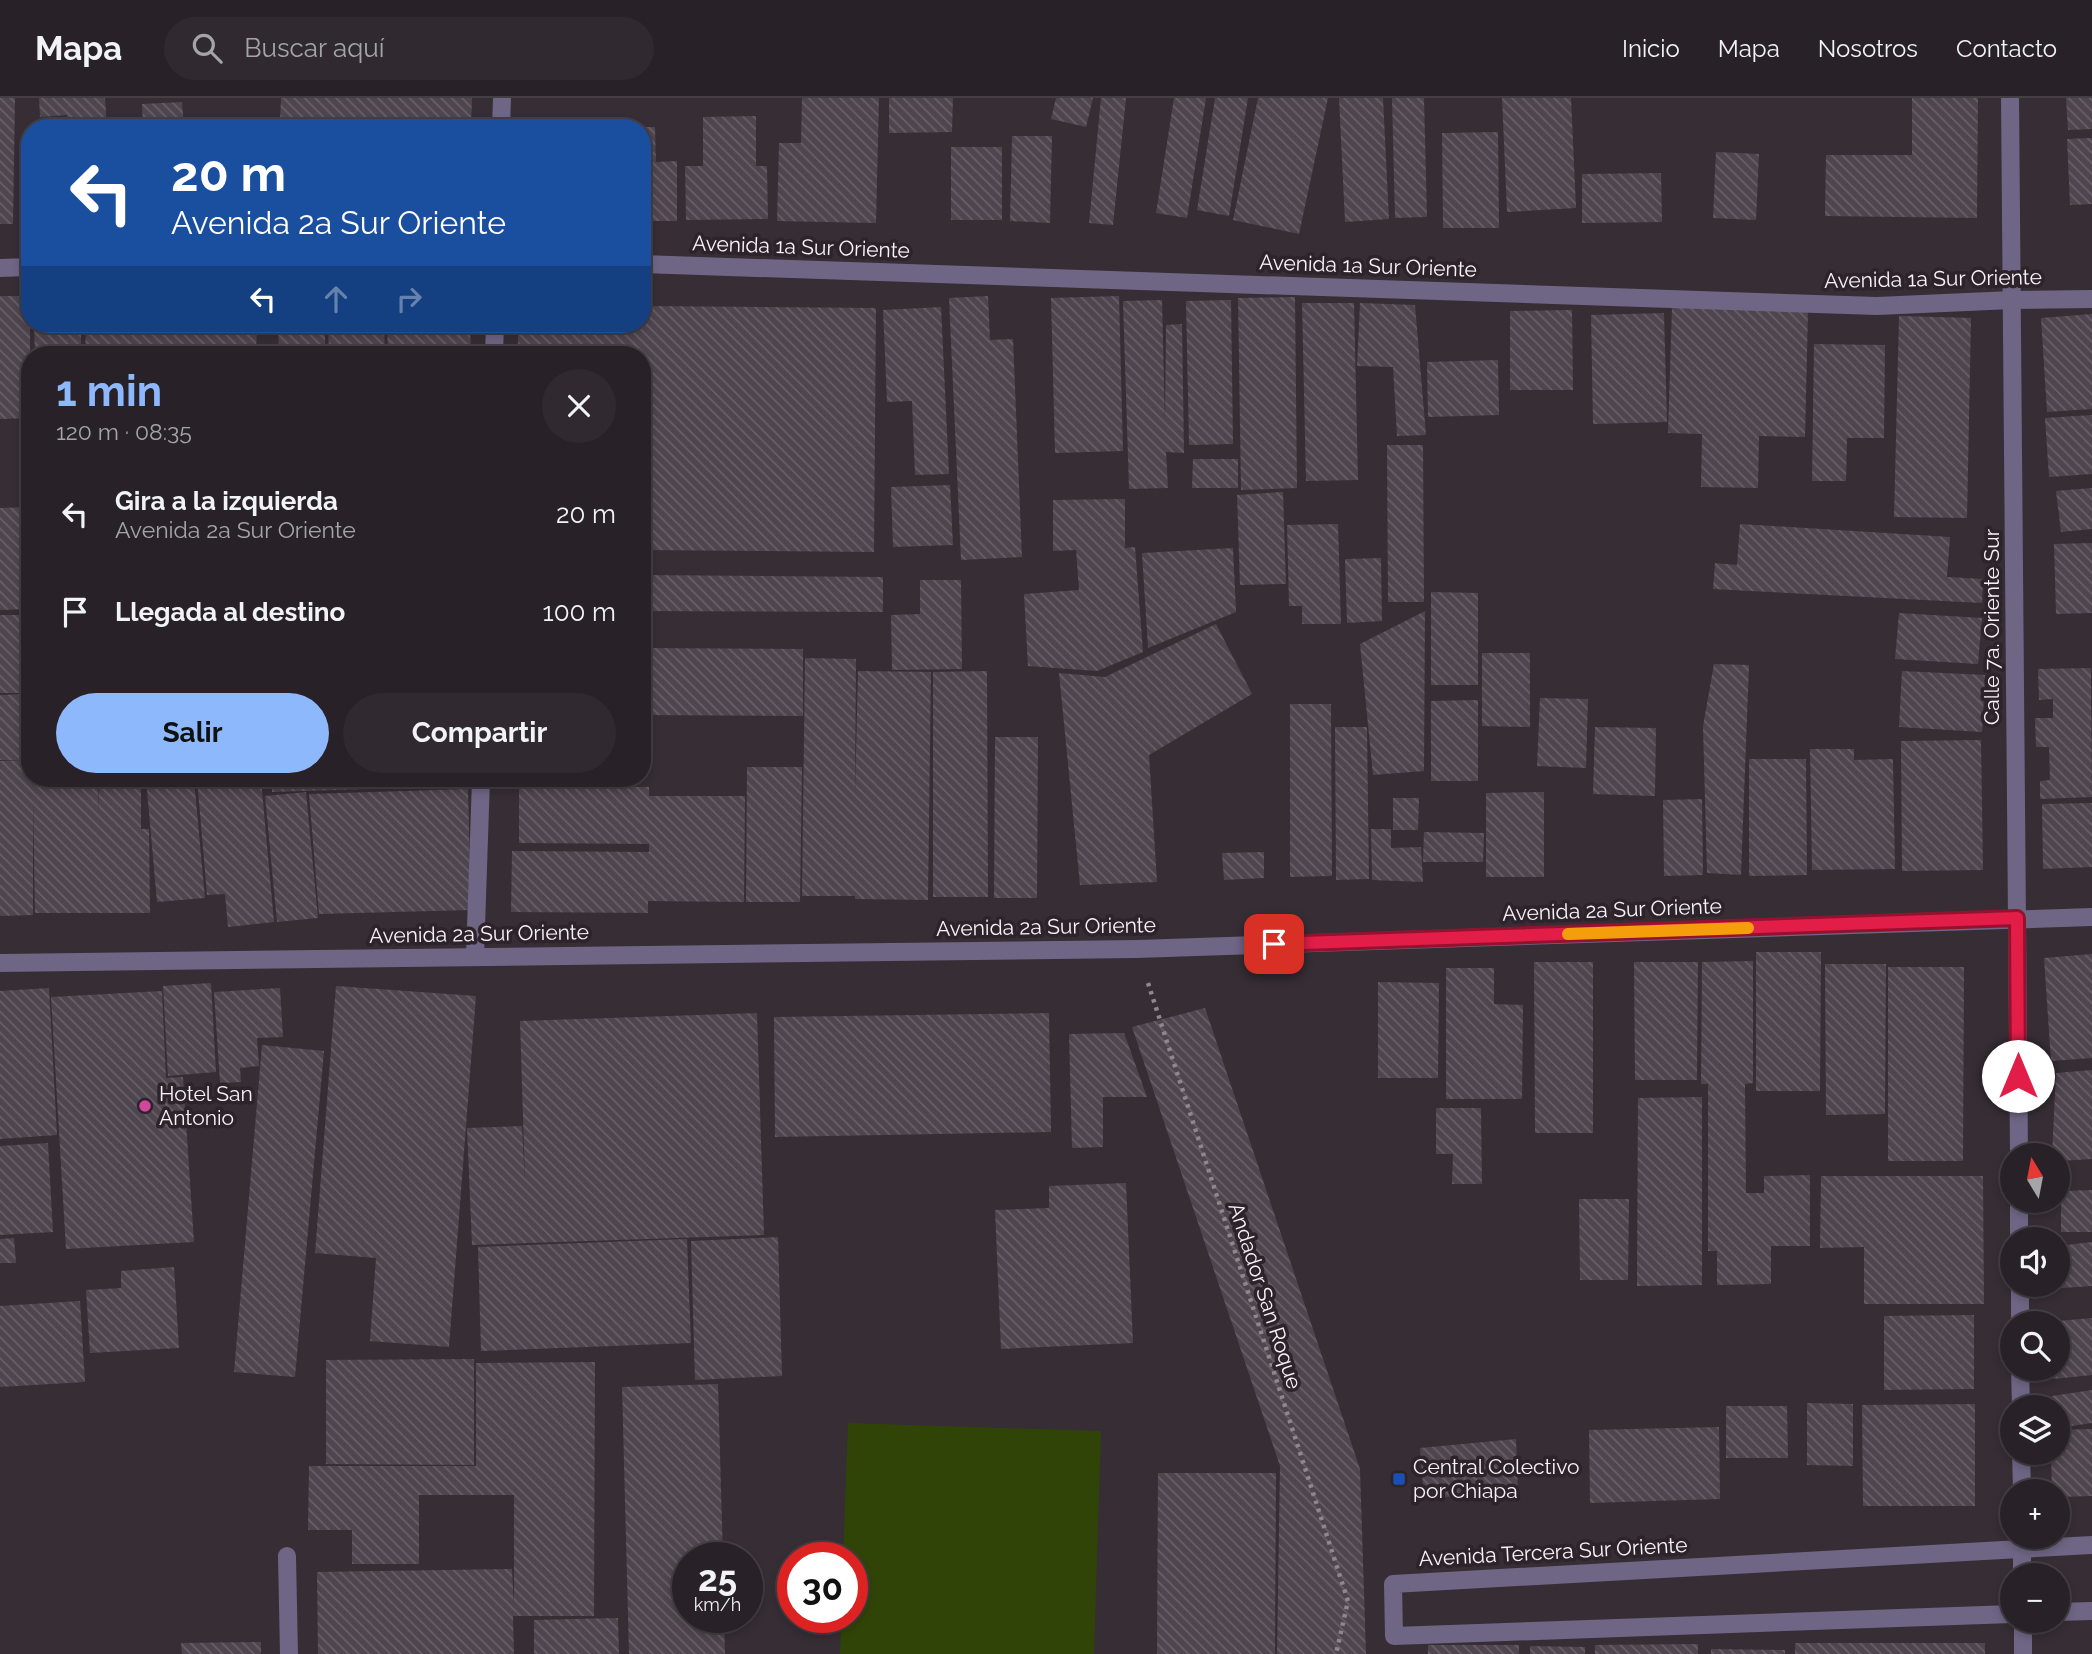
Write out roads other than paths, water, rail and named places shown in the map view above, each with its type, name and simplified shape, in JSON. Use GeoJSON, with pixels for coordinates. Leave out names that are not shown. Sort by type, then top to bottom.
{"type":"FeatureCollection","features":[{"type":"Feature","properties":{"kind":"street"},"geometry":{"type":"LineString","coordinates":[[501,119],[502,98]]}},
{"type":"Feature","properties":{"kind":"street","name":"Calle 7a. Oriente Sur"},"geometry":{"type":"LineString","coordinates":[[2010,98],[2019,1143]]}},
{"type":"Feature","properties":{"kind":"street","name":"Avenida 1a Sur Oriente"},"geometry":{"type":"LineString","coordinates":[[651,264],[1877,306],[2092,299]]}},
{"type":"Feature","properties":{"kind":"street"},"geometry":{"type":"LineString","coordinates":[[0,268],[21,268]]}},
{"type":"Feature","properties":{"kind":"street"},"geometry":{"type":"LineString","coordinates":[[475,957],[481,787]]}},
{"type":"Feature","properties":{"kind":"street","name":"Avenida 2a Sur Oriente"},"geometry":{"type":"LineString","coordinates":[[0,963],[1137,949],[2092,916]]}},
{"type":"Feature","properties":{"kind":"street","name":"Avenida Tercera Sur Oriente"},"geometry":{"type":"LineString","coordinates":[[2000,1544],[1393,1584],[1394,1636],[2000,1614]]}},
{"type":"Feature","properties":{"kind":"street","name":"Avenida Tercera Sur Oriente"},"geometry":{"type":"LineString","coordinates":[[2070,1544],[2092,1545]]}},
{"type":"Feature","properties":{"kind":"street"},"geometry":{"type":"LineString","coordinates":[[287,1556],[289,1654]]}},
{"type":"Feature","properties":{"kind":"street"},"geometry":{"type":"LineString","coordinates":[[2070,1612],[2092,1611]]}},
{"type":"Feature","properties":{"kind":"street"},"geometry":{"type":"LineString","coordinates":[[2023,1633],[2023,1654]]}},
{"type":"Feature","properties":{"kind":"place","name":"Hotel San Antonio"},"geometry":{"type":"Point","coordinates":[145,1106]}},
{"type":"Feature","properties":{"kind":"place","name":"Central Colectivo por Chiapa"},"geometry":{"type":"Point","coordinates":[1399,1479]}}]}
